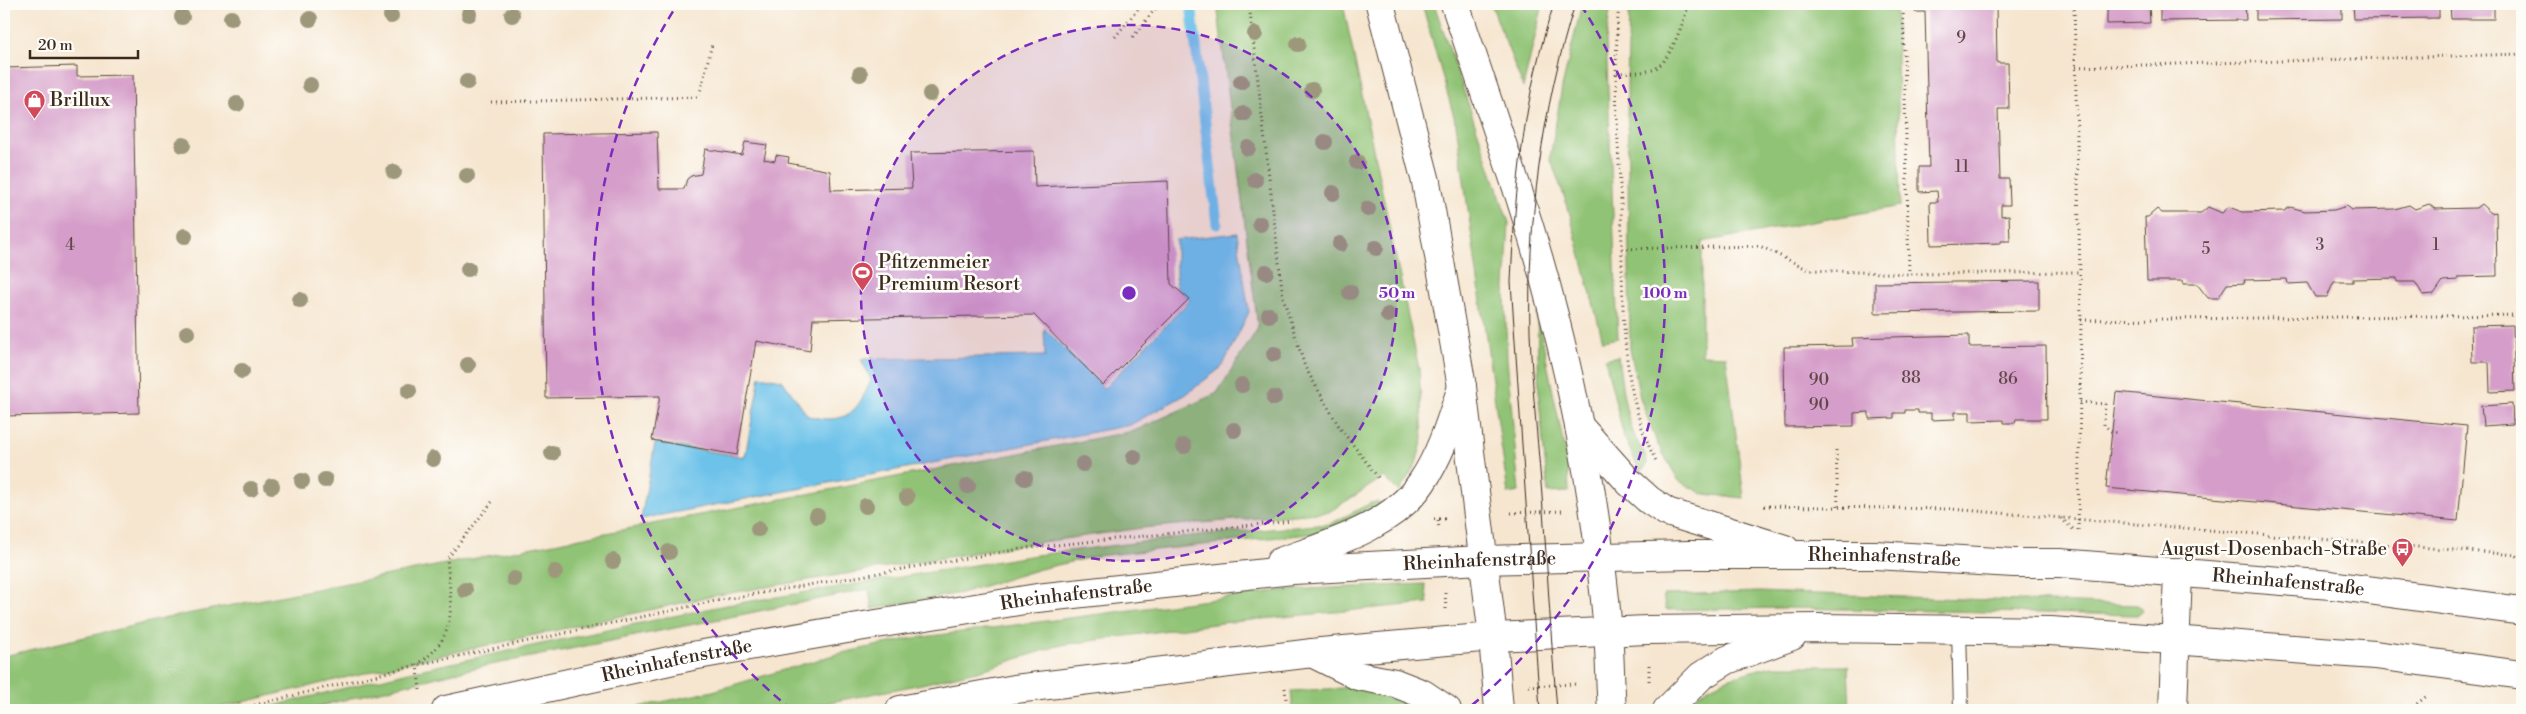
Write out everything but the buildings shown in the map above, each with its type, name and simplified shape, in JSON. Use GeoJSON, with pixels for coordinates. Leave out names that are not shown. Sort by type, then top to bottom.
{"type":"FeatureCollection","features":[{"type":"Feature","properties":{"kind":"main road"},"geometry":{"type":"LineString","coordinates":[[1380,4],[1426,182],[1462,387],[1482,560],[1493,636],[1499,710]]}},
{"type":"Feature","properties":{"kind":"main road"},"geometry":{"type":"LineString","coordinates":[[1455,4],[1532,236],[1579,426],[1600,558],[1608,632],[1612,710]]}},
{"type":"Feature","properties":{"kind":"main road"},"geometry":{"type":"LineString","coordinates":[[1246,575],[1338,541],[1379,521],[1404,503],[1422,483],[1442,444],[1462,387]]}},
{"type":"Feature","properties":{"kind":"main road"},"geometry":{"type":"LineString","coordinates":[[1579,426],[1629,482],[1649,500],[1668,512],[1688,520],[1724,528],[1805,556]]}},
{"type":"Feature","properties":{"kind":"main road","name":"Rheinhafenstraße"},"geometry":{"type":"LineString","coordinates":[[446,710],[692,656],[1038,598],[1293,570],[1482,560],[1875,555],[2077,564],[2340,586],[2522,611]]}},
{"type":"Feature","properties":{"kind":"main road"},"geometry":{"type":"LineString","coordinates":[[2173,710],[2174,638],[2178,572]]}},
{"type":"Feature","properties":{"kind":"main road"},"geometry":{"type":"LineString","coordinates":[[1667,710],[1701,676],[1728,660],[1763,645],[1817,628]]}},
{"type":"Feature","properties":{"kind":"main road"},"geometry":{"type":"LineString","coordinates":[[900,710],[1016,689],[1312,653],[1493,636],[1608,632],[1817,628],[2051,631],[2174,638],[2375,655],[2522,675]]}},
{"type":"Feature","properties":{"kind":"main road"},"geometry":{"type":"LineString","coordinates":[[1312,653],[1358,676],[1395,683],[1423,694],[1447,710]]}},
{"type":"Feature","properties":{"kind":"lane"},"geometry":{"type":"LineString","coordinates":[[1959,629],[1961,710]]}},
{"type":"Feature","properties":{"kind":"path"},"geometry":{"type":"LineString","coordinates":[[1115,37],[1142,4]]}},
{"type":"Feature","properties":{"kind":"path"},"geometry":{"type":"LineString","coordinates":[[1133,37],[1159,4]]}},
{"type":"Feature","properties":{"kind":"path"},"geometry":{"type":"LineString","coordinates":[[1248,4],[1284,297],[1305,367],[1340,428],[1384,484]]}},
{"type":"Feature","properties":{"kind":"path"},"geometry":{"type":"LineString","coordinates":[[1619,4],[1617,74],[1626,363],[1642,430],[1658,465]]}},
{"type":"Feature","properties":{"kind":"path"},"geometry":{"type":"LineString","coordinates":[[1617,74],[1654,70],[1667,57],[1682,26],[1689,4]]}},
{"type":"Feature","properties":{"kind":"path"},"geometry":{"type":"LineString","coordinates":[[1903,4],[1909,274]]}},
{"type":"Feature","properties":{"kind":"path"},"geometry":{"type":"LineString","coordinates":[[2074,4],[2081,320],[2077,564]]}},
{"type":"Feature","properties":{"kind":"path"},"geometry":{"type":"LineString","coordinates":[[2521,4],[2522,68]]}},
{"type":"Feature","properties":{"kind":"path"},"geometry":{"type":"LineString","coordinates":[[491,102],[699,97],[712,44]]}},
{"type":"Feature","properties":{"kind":"path"},"geometry":{"type":"LineString","coordinates":[[2075,67],[2522,54]]}},
{"type":"Feature","properties":{"kind":"path"},"geometry":{"type":"LineString","coordinates":[[1622,249],[1760,246],[1809,270],[1909,274],[2079,272]]}},
{"type":"Feature","properties":{"kind":"path"},"geometry":{"type":"LineString","coordinates":[[2081,320],[2522,316]]}},
{"type":"Feature","properties":{"kind":"path"},"geometry":{"type":"LineString","coordinates":[[2080,402],[2105,404],[2104,425],[2112,432],[2120,433]]}},
{"type":"Feature","properties":{"kind":"path"},"geometry":{"type":"LineString","coordinates":[[1836,450],[1838,507]]}},
{"type":"Feature","properties":{"kind":"path"},"geometry":{"type":"LineString","coordinates":[[417,665],[433,654],[448,632],[451,604],[447,558],[492,502]]}},
{"type":"Feature","properties":{"kind":"path"},"geometry":{"type":"LineString","coordinates":[[1758,506],[1950,509],[2516,555],[2522,560]]}},
{"type":"Feature","properties":{"kind":"path"},"geometry":{"type":"LineString","coordinates":[[235,710],[417,665],[720,600],[1026,548],[1300,520]]}},
{"type":"Feature","properties":{"kind":"path"},"geometry":{"type":"LineString","coordinates":[[417,665],[420,692]]}},
{"type":"Feature","properties":{"kind":"green space"},"geometry":{"type":"Polygon","coordinates":[[[1217,4],[1343,4],[1419,369],[1423,439],[1416,464],[1399,492],[1384,477],[1329,512],[1142,528],[1021,545],[718,595],[415,661],[210,710],[4,710],[4,656],[166,618],[1134,431],[1217,393],[1258,328],[1217,4]]]}},
{"type":"Feature","properties":{"kind":"green space"},"geometry":{"type":"Polygon","coordinates":[[[1422,4],[1434,4],[1509,223],[1505,287],[1507,359],[1519,492],[1508,494],[1456,124],[1422,4]]]}},
{"type":"Feature","properties":{"kind":"green space"},"geometry":{"type":"Polygon","coordinates":[[[1491,4],[1543,4],[1523,87],[1491,4]]]}},
{"type":"Feature","properties":{"kind":"green space"},"geometry":{"type":"Polygon","coordinates":[[[1582,4],[1611,4],[1606,40],[1618,338],[1603,341],[1568,207],[1550,158],[1562,87],[1582,4]]]}},
{"type":"Feature","properties":{"kind":"green space"},"geometry":{"type":"Polygon","coordinates":[[[1629,4],[1896,4],[1900,206],[1702,242],[1702,355],[1726,356],[1744,498],[1703,494],[1679,481],[1657,443],[1640,398],[1630,349],[1627,85],[1629,4]]]}},
{"type":"Feature","properties":{"kind":"green space"},"geometry":{"type":"Polygon","coordinates":[[[1537,313],[1568,466],[1569,492],[1548,493],[1539,399],[1537,313]]]}},
{"type":"Feature","properties":{"kind":"green space"},"geometry":{"type":"Polygon","coordinates":[[[1618,356],[1628,417],[1635,437],[1647,461],[1647,465],[1640,471],[1624,437],[1605,359],[1618,356]]]}},
{"type":"Feature","properties":{"kind":"green space"},"geometry":{"type":"Polygon","coordinates":[[[1377,502],[1382,504],[1366,515],[1328,532],[1097,556],[1040,569],[961,593],[872,609],[869,589],[466,670],[303,710],[257,710],[409,672],[721,606],[1036,555],[1199,535],[1330,524],[1371,503],[1377,502]]]}},
{"type":"Feature","properties":{"kind":"green space"},"geometry":{"type":"Polygon","coordinates":[[[1425,584],[1428,603],[1221,623],[1061,645],[985,669],[922,684],[790,710],[624,710],[713,691],[837,654],[908,639],[1284,590],[1425,584]]]}},
{"type":"Feature","properties":{"kind":"green space"},"geometry":{"type":"Polygon","coordinates":[[[1758,592],[2138,605],[2142,611],[2138,615],[1785,608],[1666,610],[1663,595],[1758,592]]]}},
{"type":"Feature","properties":{"kind":"green space"},"geometry":{"type":"Polygon","coordinates":[[[1772,666],[1848,666],[1850,710],[1691,710],[1684,704],[1726,680],[1747,672],[1772,666]]]}},
{"type":"Feature","properties":{"kind":"green space"},"geometry":{"type":"Polygon","coordinates":[[[1361,687],[1401,696],[1424,710],[1293,710],[1291,691],[1361,687]]]}},
{"type":"Feature","properties":{"kind":"water"},"geometry":{"type":"Polygon","coordinates":[[[1237,233],[1249,312],[1222,367],[1185,395],[1130,425],[641,519],[655,443],[745,457],[760,376],[782,380],[808,416],[831,419],[841,418],[855,409],[871,380],[861,359],[1045,356],[1044,328],[1104,388],[1190,300],[1176,287],[1176,240],[1237,233]]]}},
{"type":"Feature","properties":{"kind":"waterway"},"geometry":{"type":"LineString","coordinates":[[1191,4],[1217,224]]}},
{"type":"Feature","properties":{"kind":"tram line"},"geometry":{"type":"LineString","coordinates":[[1540,710],[1511,282],[1518,176],[1528,106],[1535,72],[1554,4]]}},
{"type":"Feature","properties":{"kind":"tram line"},"geometry":{"type":"LineString","coordinates":[[1557,710],[1532,377],[1530,332],[1531,249],[1534,208],[1545,125],[1563,44],[1575,4]]}},
{"type":"Feature","properties":{"kind":"place","name":"Brillux"},"geometry":{"type":"Point","coordinates":[34,119]}},
{"type":"Feature","properties":{"kind":"place","name":"Pfitzenmeier Premium Resort"},"geometry":{"type":"Point","coordinates":[862,292]}},
{"type":"Feature","properties":{"kind":"place","name":"August-Dosenbach-Straße"},"geometry":{"type":"Point","coordinates":[2403,568]}}]}
